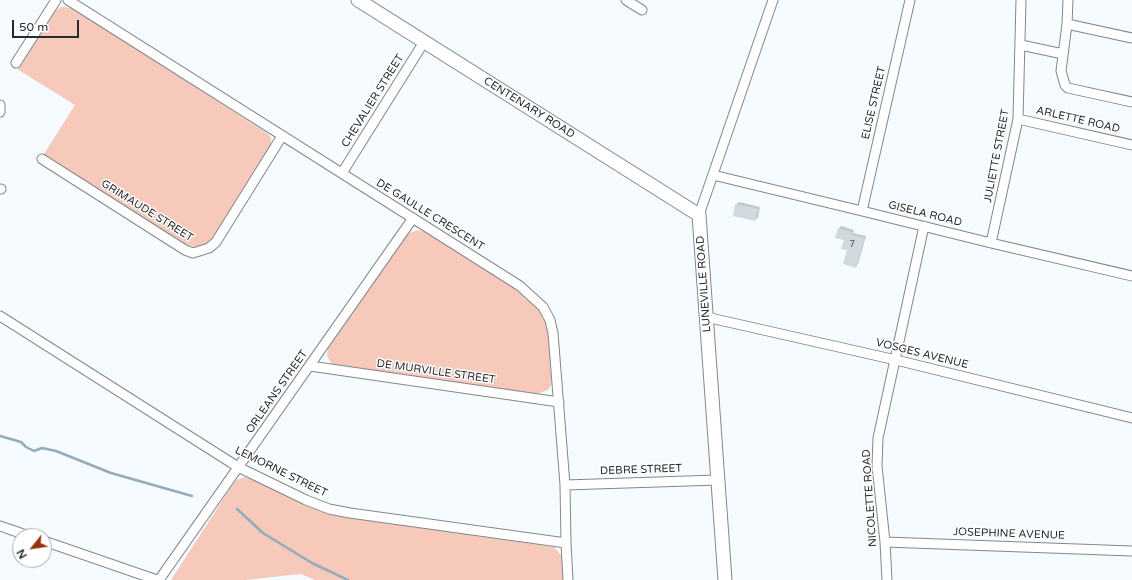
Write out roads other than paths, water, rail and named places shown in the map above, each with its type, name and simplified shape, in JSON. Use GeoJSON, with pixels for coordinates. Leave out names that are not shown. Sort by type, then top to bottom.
{"type":"FeatureCollection","features":[{"type":"Feature","properties":{"kind":"street"},"geometry":{"type":"LineString","coordinates":[[16,62],[56,0]]}},
{"type":"Feature","properties":{"kind":"street","name":"DE GAULLE CRESCENT"},"geometry":{"type":"LineString","coordinates":[[68,0],[520,286],[543,307],[550,320],[553,333],[565,485],[568,580]]}},
{"type":"Feature","properties":{"kind":"street","name":"CENTENARY ROAD"},"geometry":{"type":"LineString","coordinates":[[358,0],[699,215]]}},
{"type":"Feature","properties":{"kind":"street"},"geometry":{"type":"LineString","coordinates":[[626,0],[642,10]]}},
{"type":"Feature","properties":{"kind":"street","name":"LUNEVILLE ROAD"},"geometry":{"type":"LineString","coordinates":[[725,580],[699,215],[773,0]]}},
{"type":"Feature","properties":{"kind":"street","name":"ELISE STREET"},"geometry":{"type":"LineString","coordinates":[[862,211],[910,0]]}},
{"type":"Feature","properties":{"kind":"street","name":"JULIETTE STREET"},"geometry":{"type":"LineString","coordinates":[[991,243],[1018,119],[1021,0]]}},
{"type":"Feature","properties":{"kind":"street"},"geometry":{"type":"LineString","coordinates":[[1068,0],[1062,76],[1065,84],[1068,88],[1132,102]]}},
{"type":"Feature","properties":{"kind":"street"},"geometry":{"type":"LineString","coordinates":[[1067,24],[1132,38]]}},
{"type":"Feature","properties":{"kind":"street","name":"CHEVALIER STREET"},"geometry":{"type":"LineString","coordinates":[[342,172],[424,42]]}},
{"type":"Feature","properties":{"kind":"street"},"geometry":{"type":"LineString","coordinates":[[1020,45],[1063,54]]}},
{"type":"Feature","properties":{"kind":"street"},"geometry":{"type":"LineString","coordinates":[[0,106],[0,112]]}},
{"type":"Feature","properties":{"kind":"street","name":"ARLETTE ROAD"},"geometry":{"type":"LineString","coordinates":[[1018,119],[1132,145]]}},
{"type":"Feature","properties":{"kind":"street","name":"GRIMAUDE STREET"},"geometry":{"type":"LineString","coordinates":[[42,159],[185,250],[193,252],[209,248],[216,242],[282,136]]}},
{"type":"Feature","properties":{"kind":"street","name":"GISELA ROAD"},"geometry":{"type":"LineString","coordinates":[[713,175],[1132,276]]}},
{"type":"Feature","properties":{"kind":"street","name":"ORLEANS STREET"},"geometry":{"type":"LineString","coordinates":[[158,580],[413,218]]}},
{"type":"Feature","properties":{"kind":"street","name":"NICOLETTE ROAD"},"geometry":{"type":"LineString","coordinates":[[887,580],[885,542],[877,466],[878,438],[924,226]]}},
{"type":"Feature","properties":{"kind":"street","name":"LEMORNE STREET"},"geometry":{"type":"LineString","coordinates":[[0,316],[238,467],[306,500],[329,509],[350,513],[566,542]]}},
{"type":"Feature","properties":{"kind":"street","name":"VOSGES AVENUE"},"geometry":{"type":"LineString","coordinates":[[706,317],[896,360],[1132,418]]}},
{"type":"Feature","properties":{"kind":"street","name":"DE MURVILLE STREET"},"geometry":{"type":"LineString","coordinates":[[310,366],[559,402]]}},
{"type":"Feature","properties":{"kind":"street","name":"DEBRE STREET"},"geometry":{"type":"LineString","coordinates":[[565,485],[718,480]]}},
{"type":"Feature","properties":{"kind":"street"},"geometry":{"type":"LineString","coordinates":[[0,526],[12,530]]}},
{"type":"Feature","properties":{"kind":"street","name":"JOSEPHINE AVENUE"},"geometry":{"type":"LineString","coordinates":[[885,542],[1132,551]]}},
{"type":"Feature","properties":{"kind":"street"},"geometry":{"type":"LineString","coordinates":[[52,544],[158,580]]}},
{"type":"Feature","properties":{"kind":"waterway"},"geometry":{"type":"LineString","coordinates":[[0,436],[21,442],[26,447],[34,451],[42,448],[56,451],[111,473],[192,496]]}},
{"type":"Feature","properties":{"kind":"waterway"},"geometry":{"type":"LineString","coordinates":[[237,509],[263,533],[312,563],[348,580]]}}]}
